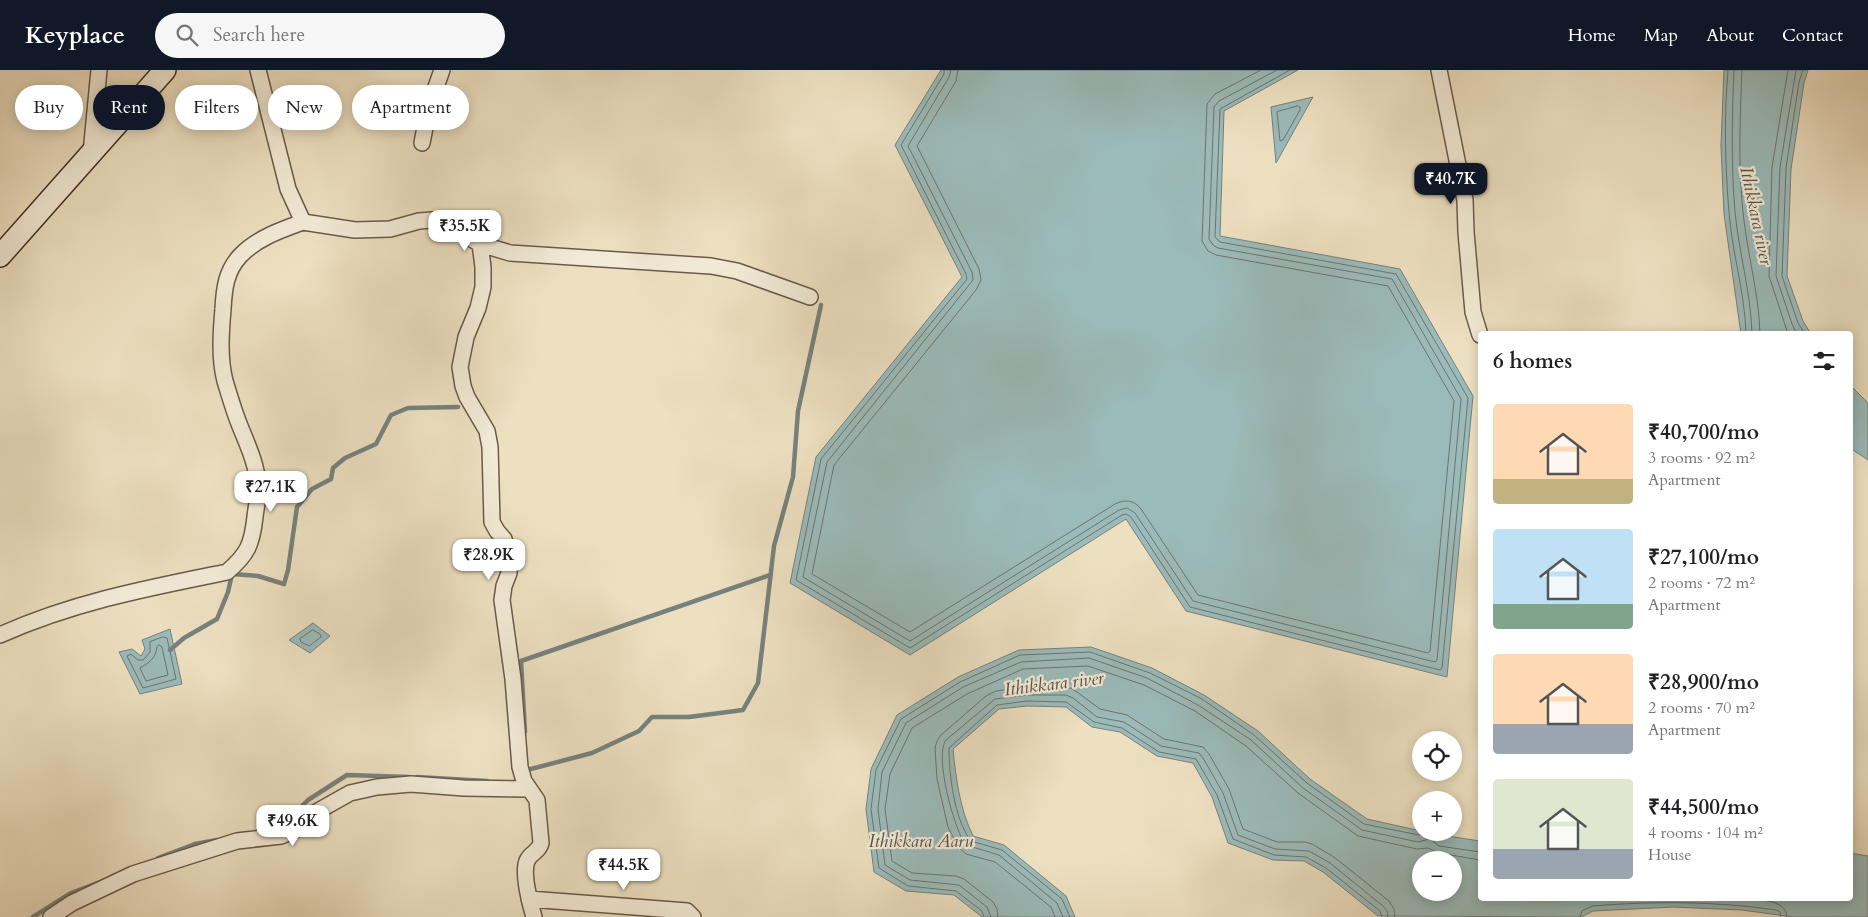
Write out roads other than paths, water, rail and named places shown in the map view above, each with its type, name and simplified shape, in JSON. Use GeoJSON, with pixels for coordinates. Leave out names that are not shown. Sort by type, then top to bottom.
{"type":"FeatureCollection","features":[{"type":"Feature","properties":{"kind":"main road"},"geometry":{"type":"LineString","coordinates":[[0,256],[165,70]]}},
{"type":"Feature","properties":{"kind":"street"},"geometry":{"type":"LineString","coordinates":[[91,153],[99,70]]}},
{"type":"Feature","properties":{"kind":"street"},"geometry":{"type":"LineString","coordinates":[[258,70],[288,189],[303,222]]}},
{"type":"Feature","properties":{"kind":"street"},"geometry":{"type":"LineString","coordinates":[[422,143],[429,107],[442,70]]}},
{"type":"Feature","properties":{"kind":"street"},"geometry":{"type":"LineString","coordinates":[[1439,70],[1465,200],[1473,312],[1479,331]]}},
{"type":"Feature","properties":{"kind":"street"},"geometry":{"type":"LineString","coordinates":[[0,635],[29,622],[97,600],[227,572],[242,559],[251,541],[258,486],[251,452],[225,380],[222,358],[224,284],[239,256],[253,244],[274,233],[303,222],[330,228],[355,230],[390,229],[419,221],[432,220],[445,223],[480,244],[510,253],[711,266],[737,271],[810,296]]}},
{"type":"Feature","properties":{"kind":"street"},"geometry":{"type":"LineString","coordinates":[[480,244],[483,287],[478,308],[466,337],[460,367],[467,398],[488,431],[492,522],[496,531],[504,539],[510,556],[509,573],[504,586],[502,600],[513,680],[520,766],[524,781],[537,800],[541,843],[540,848],[530,857],[526,864],[529,899],[534,917]]}},
{"type":"Feature","properties":{"kind":"street"},"geometry":{"type":"LineString","coordinates":[[51,917],[72,903],[133,874],[237,841],[281,836],[293,831],[310,815],[350,793],[377,787],[411,784],[464,788],[530,789]]}},
{"type":"Feature","properties":{"kind":"street"},"geometry":{"type":"LineString","coordinates":[[529,899],[687,911],[693,917]]}},
{"type":"Feature","properties":{"kind":"water"},"geometry":{"type":"Polygon","coordinates":[[[941,70],[1298,70],[1224,111],[1220,236],[1400,269],[1473,396],[1447,677],[1186,611],[1126,519],[910,655],[790,583],[816,457],[962,277],[895,145],[941,70]]]}},
{"type":"Feature","properties":{"kind":"water","name":"Ithikkara river"},"geometry":{"type":"Polygon","coordinates":[[[1724,70],[1808,70],[1804,83],[1791,169],[1787,276],[1803,321],[1809,331],[1741,331],[1724,214],[1721,146],[1724,70]]]}},
{"type":"Feature","properties":{"kind":"water"},"geometry":{"type":"Polygon","coordinates":[[[1313,97],[1276,163],[1271,107],[1313,97]]]}},
{"type":"Feature","properties":{"kind":"water"},"geometry":{"type":"Polygon","coordinates":[[[1853,388],[1868,403],[1868,460],[1853,450],[1853,388]]]}},
{"type":"Feature","properties":{"kind":"water"},"geometry":{"type":"Polygon","coordinates":[[[313,623],[330,636],[310,653],[289,640],[313,623]]]}},
{"type":"Feature","properties":{"kind":"water"},"geometry":{"type":"Polygon","coordinates":[[[170,629],[182,684],[140,694],[119,652],[132,649],[141,656],[145,649],[142,640],[170,629]]]}},
{"type":"Feature","properties":{"kind":"water","name":"Ithikkara Aaru"},"geometry":{"type":"Polygon","coordinates":[[[1091,647],[1152,668],[1204,695],[1258,731],[1310,779],[1367,819],[1412,829],[1412,841],[1462,841],[1462,838],[1478,841],[1478,901],[1853,901],[1853,854],[1868,856],[1868,917],[1793,917],[1742,910],[1673,907],[1593,911],[1581,917],[1378,916],[1323,872],[1304,861],[1273,860],[1228,843],[1212,797],[1193,763],[1157,756],[1120,732],[1092,727],[1066,707],[1027,706],[999,709],[953,749],[959,794],[973,836],[1004,845],[1066,896],[1075,917],[982,917],[954,895],[906,891],[874,872],[866,809],[871,769],[897,715],[958,677],[1019,650],[1091,647]]]}},
{"type":"Feature","properties":{"kind":"waterway"},"geometry":{"type":"LineString","coordinates":[[526,767],[527,770],[592,753],[639,731],[652,717],[689,717],[743,710],[758,683],[774,546],[793,477],[798,411],[821,305]]}},
{"type":"Feature","properties":{"kind":"waterway"},"geometry":{"type":"LineString","coordinates":[[170,650],[184,638],[217,619],[228,592],[232,574],[258,576],[284,584],[288,570],[297,507],[312,489],[331,479],[333,468],[345,458],[376,444],[391,415],[408,408],[458,407]]}},
{"type":"Feature","properties":{"kind":"waterway"},"geometry":{"type":"LineString","coordinates":[[525,732],[521,661],[770,575]]}},
{"type":"Feature","properties":{"kind":"waterway"},"geometry":{"type":"LineString","coordinates":[[277,830],[308,800],[347,775],[409,777]]}},
{"type":"Feature","properties":{"kind":"waterway"},"geometry":{"type":"LineString","coordinates":[[417,777],[487,781]]}},
{"type":"Feature","properties":{"kind":"waterway"},"geometry":{"type":"LineString","coordinates":[[158,858],[195,844],[217,840]]}},
{"type":"Feature","properties":{"kind":"waterway"},"geometry":{"type":"LineString","coordinates":[[33,917],[71,893],[100,882]]}}]}
